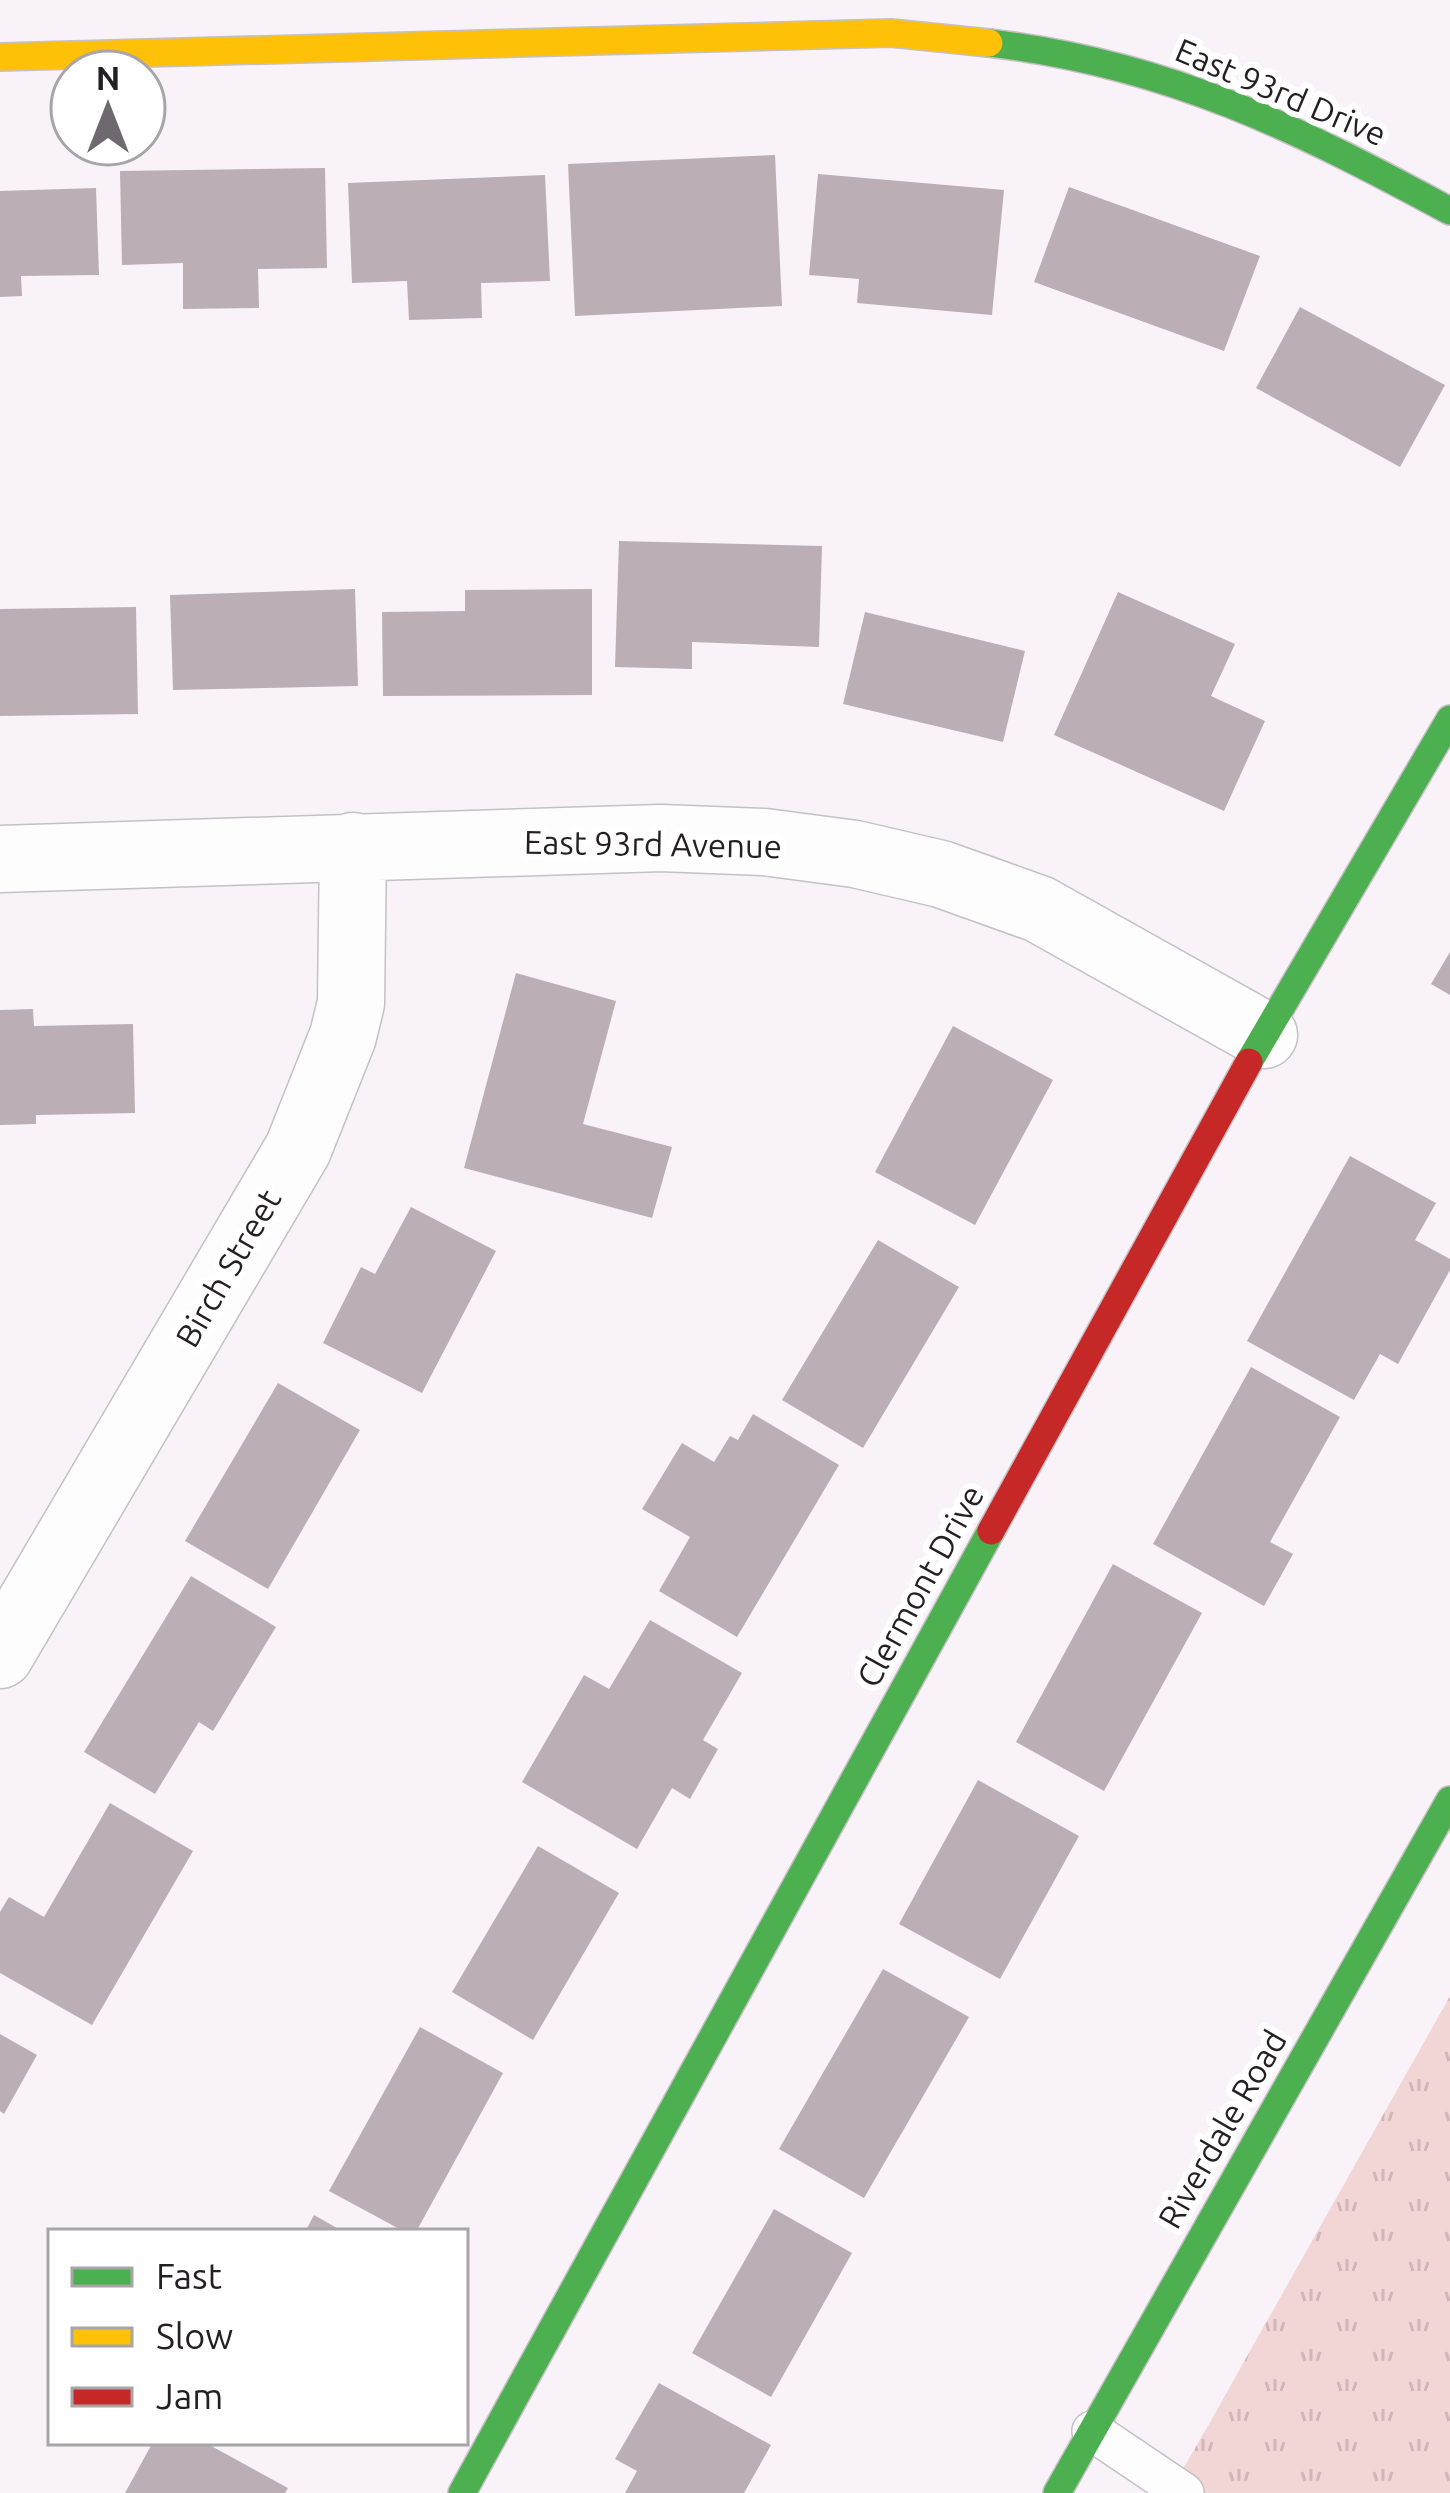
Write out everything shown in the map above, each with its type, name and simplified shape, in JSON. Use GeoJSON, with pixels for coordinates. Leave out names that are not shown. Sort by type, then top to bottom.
{"type":"FeatureCollection","features":[{"type":"Feature","properties":{"kind":"street","name":"East 93rd Drive"},"geometry":{"type":"LineString","coordinates":[[0,57],[892,33],[1023,45],[1129,68],[1235,104],[1349,156],[1450,211]]}},
{"type":"Feature","properties":{"kind":"street","name":"Clermont Drive"},"geometry":{"type":"LineString","coordinates":[[462,2493],[1264,1035],[1450,718]]}},
{"type":"Feature","properties":{"kind":"street","name":"East 93rd Avenue"},"geometry":{"type":"LineString","coordinates":[[0,859],[661,838],[764,842],[855,854],[941,874],[1039,908],[1264,1035]]}},
{"type":"Feature","properties":{"kind":"street","name":"Birch Street"},"geometry":{"type":"LineString","coordinates":[[0,1655],[298,1149],[343,1036],[351,1003],[352,846]]}},
{"type":"Feature","properties":{"kind":"street","name":"Riverdale Road"},"geometry":{"type":"LineString","coordinates":[[1058,2493],[1450,1800]]}},
{"type":"Feature","properties":{"kind":"lane"},"geometry":{"type":"LineString","coordinates":[[1092,2431],[1184,2493]]}},
{"type":"Feature","properties":{"kind":"green space"},"geometry":{"type":"Polygon","coordinates":[[[1450,1996],[1450,2493],[1169,2493],[1209,2424],[1450,1996]]]}},
{"type":"Feature","properties":{"kind":"building"},"geometry":{"type":"Polygon","coordinates":[[[775,155],[782,306],[575,316],[568,164],[775,155]]]}},
{"type":"Feature","properties":{"kind":"building"},"geometry":{"type":"Polygon","coordinates":[[[325,168],[327,268],[258,269],[259,308],[183,309],[183,263],[122,265],[120,171],[325,168]]]}},
{"type":"Feature","properties":{"kind":"building"},"geometry":{"type":"Polygon","coordinates":[[[818,174],[1004,190],[992,315],[857,303],[859,279],[809,275],[818,174]]]}},
{"type":"Feature","properties":{"kind":"building"},"geometry":{"type":"Polygon","coordinates":[[[545,175],[550,281],[481,283],[482,318],[409,320],[407,281],[352,283],[348,183],[545,175]]]}},
{"type":"Feature","properties":{"kind":"building"},"geometry":{"type":"Polygon","coordinates":[[[1069,187],[1260,256],[1224,351],[1034,282],[1069,187]]]}},
{"type":"Feature","properties":{"kind":"building"},"geometry":{"type":"Polygon","coordinates":[[[96,188],[99,275],[21,276],[22,296],[0,297],[0,191],[96,188]]]}},
{"type":"Feature","properties":{"kind":"building"},"geometry":{"type":"Polygon","coordinates":[[[1300,307],[1445,385],[1400,467],[1256,388],[1300,307]]]}},
{"type":"Feature","properties":{"kind":"building"},"geometry":{"type":"Polygon","coordinates":[[[619,541],[822,546],[819,647],[692,642],[692,669],[615,667],[619,541]]]}},
{"type":"Feature","properties":{"kind":"building"},"geometry":{"type":"Polygon","coordinates":[[[355,589],[358,686],[173,690],[170,595],[355,589]]]}},
{"type":"Feature","properties":{"kind":"building"},"geometry":{"type":"Polygon","coordinates":[[[592,589],[592,695],[383,696],[382,612],[465,611],[465,590],[592,589]]]}},
{"type":"Feature","properties":{"kind":"building"},"geometry":{"type":"Polygon","coordinates":[[[1118,592],[1235,644],[1211,696],[1265,721],[1224,811],[1054,735],[1118,592]]]}},
{"type":"Feature","properties":{"kind":"building"},"geometry":{"type":"Polygon","coordinates":[[[136,607],[138,714],[0,716],[0,609],[136,607]]]}},
{"type":"Feature","properties":{"kind":"building"},"geometry":{"type":"Polygon","coordinates":[[[865,612],[1025,651],[1003,742],[843,704],[865,612]]]}},
{"type":"Feature","properties":{"kind":"building"},"geometry":{"type":"Polygon","coordinates":[[[1450,952],[1450,995],[1431,984],[1450,952]]]}},
{"type":"Feature","properties":{"kind":"building"},"geometry":{"type":"Polygon","coordinates":[[[516,973],[616,1001],[583,1124],[672,1147],[652,1218],[464,1168],[516,973]]]}},
{"type":"Feature","properties":{"kind":"building"},"geometry":{"type":"Polygon","coordinates":[[[33,1009],[34,1026],[133,1024],[135,1113],[36,1115],[36,1124],[0,1125],[0,1010],[33,1009]]]}},
{"type":"Feature","properties":{"kind":"building"},"geometry":{"type":"Polygon","coordinates":[[[953,1026],[1053,1080],[975,1225],[875,1172],[953,1026]]]}},
{"type":"Feature","properties":{"kind":"building"},"geometry":{"type":"Polygon","coordinates":[[[1350,1156],[1436,1203],[1415,1240],[1450,1259],[1450,1270],[1398,1364],[1380,1354],[1354,1400],[1247,1341],[1350,1156]]]}},
{"type":"Feature","properties":{"kind":"building"},"geometry":{"type":"Polygon","coordinates":[[[411,1207],[496,1251],[422,1393],[323,1343],[361,1267],[375,1274],[411,1207]]]}},
{"type":"Feature","properties":{"kind":"building"},"geometry":{"type":"Polygon","coordinates":[[[878,1240],[959,1287],[863,1448],[782,1400],[878,1240]]]}},
{"type":"Feature","properties":{"kind":"building"},"geometry":{"type":"Polygon","coordinates":[[[1251,1367],[1340,1417],[1270,1542],[1293,1554],[1264,1606],[1153,1544],[1251,1367]]]}},
{"type":"Feature","properties":{"kind":"building"},"geometry":{"type":"Polygon","coordinates":[[[278,1383],[360,1430],[268,1589],[185,1541],[278,1383]]]}},
{"type":"Feature","properties":{"kind":"building"},"geometry":{"type":"Polygon","coordinates":[[[753,1414],[839,1465],[737,1637],[659,1591],[690,1537],[642,1509],[682,1443],[714,1462],[730,1436],[738,1440],[753,1414]]]}},
{"type":"Feature","properties":{"kind":"building"},"geometry":{"type":"Polygon","coordinates":[[[1113,1564],[1202,1613],[1104,1791],[1016,1742],[1113,1564]]]}},
{"type":"Feature","properties":{"kind":"building"},"geometry":{"type":"Polygon","coordinates":[[[191,1576],[276,1627],[213,1731],[199,1722],[155,1794],[84,1752],[191,1576]]]}},
{"type":"Feature","properties":{"kind":"building"},"geometry":{"type":"Polygon","coordinates":[[[650,1620],[742,1673],[703,1740],[718,1749],[690,1799],[672,1788],[637,1849],[522,1782],[584,1675],[609,1689],[650,1620]]]}},
{"type":"Feature","properties":{"kind":"building"},"geometry":{"type":"Polygon","coordinates":[[[978,1780],[1079,1836],[1000,1979],[899,1924],[978,1780]]]}},
{"type":"Feature","properties":{"kind":"building"},"geometry":{"type":"Polygon","coordinates":[[[110,1803],[193,1851],[92,2025],[0,1973],[0,1912],[9,1897],[44,1917],[110,1803]]]}},
{"type":"Feature","properties":{"kind":"building"},"geometry":{"type":"Polygon","coordinates":[[[538,1846],[619,1893],[533,2040],[452,1992],[538,1846]]]}},
{"type":"Feature","properties":{"kind":"building"},"geometry":{"type":"Polygon","coordinates":[[[883,1969],[969,2017],[864,2198],[779,2149],[883,1969]]]}},
{"type":"Feature","properties":{"kind":"building"},"geometry":{"type":"Polygon","coordinates":[[[420,2027],[503,2073],[418,2229],[399,2229],[329,2191],[420,2027]]]}},
{"type":"Feature","properties":{"kind":"building"},"geometry":{"type":"Polygon","coordinates":[[[0,2034],[37,2055],[4,2114],[0,2111],[0,2034]]]}},
{"type":"Feature","properties":{"kind":"building"},"geometry":{"type":"Polygon","coordinates":[[[774,2209],[852,2253],[771,2397],[692,2353],[774,2209]]]}},
{"type":"Feature","properties":{"kind":"building"},"geometry":{"type":"Polygon","coordinates":[[[314,2215],[339,2229],[307,2229],[314,2215]]]}},
{"type":"Feature","properties":{"kind":"building"},"geometry":{"type":"Polygon","coordinates":[[[659,2383],[771,2445],[744,2493],[625,2493],[637,2471],[615,2459],[659,2383]]]}},
{"type":"Feature","properties":{"kind":"building"},"geometry":{"type":"Polygon","coordinates":[[[151,2445],[209,2445],[288,2488],[285,2493],[125,2493],[151,2445]]]}},
{"type":"Feature","properties":{"kind":"traffic: fast"},"geometry":{"type":"LineString","coordinates":[[989,43],[1114,66],[1228,103],[1450,211]]}},
{"type":"Feature","properties":{"kind":"traffic: fast"},"geometry":{"type":"LineString","coordinates":[[1249,1062],[1450,719]]}},
{"type":"Feature","properties":{"kind":"traffic: fast"},"geometry":{"type":"LineString","coordinates":[[462,2493],[991,1531]]}},
{"type":"Feature","properties":{"kind":"traffic: fast"},"geometry":{"type":"LineString","coordinates":[[1057,2493],[1450,1800]]}},
{"type":"Feature","properties":{"kind":"traffic: slow"},"geometry":{"type":"LineString","coordinates":[[0,57],[891,33],[989,43]]}},
{"type":"Feature","properties":{"kind":"traffic: jam"},"geometry":{"type":"LineString","coordinates":[[991,1531],[1249,1062]]}}]}
